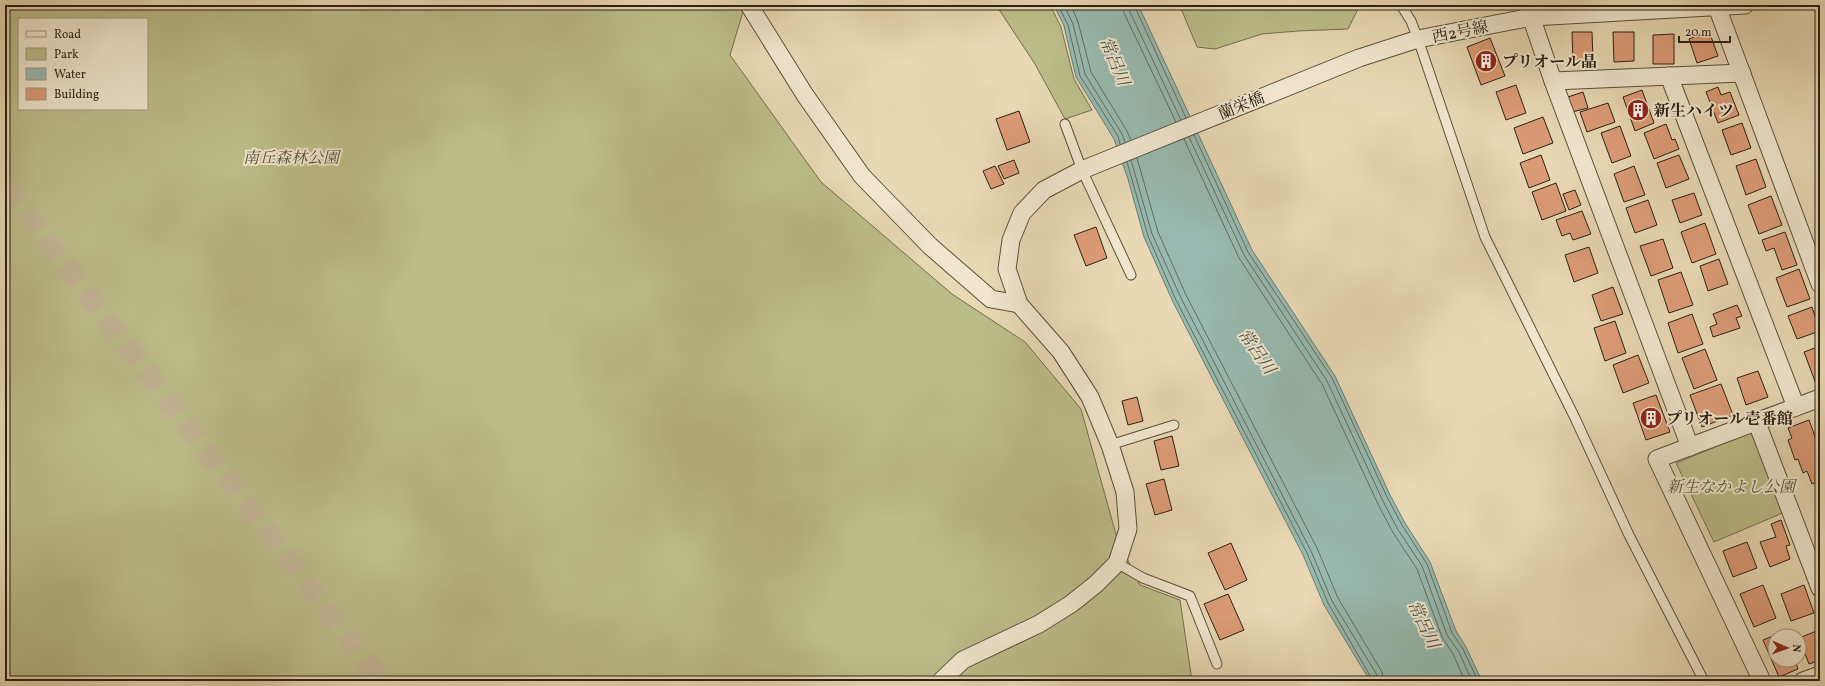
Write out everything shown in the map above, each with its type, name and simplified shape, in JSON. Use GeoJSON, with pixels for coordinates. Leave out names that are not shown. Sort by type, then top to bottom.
{"type":"FeatureCollection","features":[{"type":"Feature","properties":{"kind":"street"},"geometry":{"type":"LineString","coordinates":[[749,5],[805,95],[862,176],[930,246],[991,299],[1019,304],[1061,352],[1090,398],[1110,445],[1125,492],[1128,529],[1117,563],[1096,584],[1072,604],[1039,624],[963,660],[941,681]]}},
{"type":"Feature","properties":{"kind":"street","name":"西2号線"},"geometry":{"type":"LineString","coordinates":[[1392,47],[1530,11],[1717,7],[1745,5]]}},
{"type":"Feature","properties":{"kind":"street"},"geometry":{"type":"LineString","coordinates":[[1717,7],[1820,284]]}},
{"type":"Feature","properties":{"kind":"street"},"geometry":{"type":"LineString","coordinates":[[1530,11],[1553,81],[1690,447]]}},
{"type":"Feature","properties":{"kind":"street","name":"蘭栄橋"},"geometry":{"type":"LineString","coordinates":[[1019,304],[1007,269],[1011,240],[1022,212],[1044,190],[1087,168],[1359,58],[1392,47]]}},
{"type":"Feature","properties":{"kind":"street"},"geometry":{"type":"LineString","coordinates":[[1553,81],[1742,73]]}},
{"type":"Feature","properties":{"kind":"street"},"geometry":{"type":"LineString","coordinates":[[1669,76],[1796,407]]}},
{"type":"Feature","properties":{"kind":"street"},"geometry":{"type":"LineString","coordinates":[[1762,681],[1658,459],[1820,398]]}},
{"type":"Feature","properties":{"kind":"street"},"geometry":{"type":"LineString","coordinates":[[1757,423],[1820,588]]}},
{"type":"Feature","properties":{"kind":"street"},"geometry":{"type":"LineString","coordinates":[[1803,681],[1820,675]]}},
{"type":"Feature","properties":{"kind":"lane"},"geometry":{"type":"LineString","coordinates":[[1401,5],[1411,21],[1418,39],[1485,237],[1575,418],[1630,535],[1704,681]]}},
{"type":"Feature","properties":{"kind":"lane"},"geometry":{"type":"LineString","coordinates":[[1065,124],[1087,168],[1131,275]]}},
{"type":"Feature","properties":{"kind":"lane"},"geometry":{"type":"LineString","coordinates":[[1110,445],[1174,425]]}},
{"type":"Feature","properties":{"kind":"lane"},"geometry":{"type":"LineString","coordinates":[[1117,563],[1143,578],[1190,596],[1217,664]]}},
{"type":"Feature","properties":{"kind":"green space","name":"南丘森林公園"},"geometry":{"type":"Polygon","coordinates":[[[5,5],[745,5],[730,55],[821,182],[952,294],[1025,342],[1081,409],[1117,538],[1140,585],[1180,600],[1192,681],[5,681],[5,5]]]}},
{"type":"Feature","properties":{"kind":"green space"},"geometry":{"type":"Polygon","coordinates":[[[996,5],[1050,5],[1061,27],[1074,79],[1092,110],[1065,119],[1035,64],[996,5]]]}},
{"type":"Feature","properties":{"kind":"green space"},"geometry":{"type":"Polygon","coordinates":[[[1360,5],[1348,29],[1262,34],[1215,49],[1197,47],[1180,6],[1360,5]]]}},
{"type":"Feature","properties":{"kind":"green space","name":"新生なかよし公園"},"geometry":{"type":"Polygon","coordinates":[[[1752,432],[1785,512],[1714,542],[1676,463],[1752,432]]]}},
{"type":"Feature","properties":{"kind":"water","name":"常呂川"},"geometry":{"type":"Polygon","coordinates":[[[1054,5],[1137,5],[1141,11],[1252,250],[1335,376],[1390,495],[1405,523],[1430,562],[1456,631],[1466,647],[1482,681],[1370,681],[1324,605],[1303,555],[1173,302],[1144,237],[1128,179],[1114,139],[1076,77],[1064,26],[1054,5]]]}},
{"type":"Feature","properties":{"kind":"building"},"geometry":{"type":"Polygon","coordinates":[[[1709,31],[1718,56],[1697,63],[1689,39],[1709,31]]]}},
{"type":"Feature","properties":{"kind":"building"},"geometry":{"type":"Polygon","coordinates":[[[1572,32],[1592,32],[1593,61],[1573,62],[1572,32]]]}},
{"type":"Feature","properties":{"kind":"building"},"geometry":{"type":"Polygon","coordinates":[[[1613,32],[1634,32],[1634,61],[1614,62],[1613,32]]]}},
{"type":"Feature","properties":{"kind":"building"},"geometry":{"type":"Polygon","coordinates":[[[1674,34],[1674,64],[1653,64],[1653,35],[1674,34]]]}},
{"type":"Feature","properties":{"kind":"building","name":"プリオール晶"},"geometry":{"type":"Polygon","coordinates":[[[1490,38],[1505,76],[1481,85],[1467,47],[1490,38]]]}},
{"type":"Feature","properties":{"kind":"building"},"geometry":{"type":"Polygon","coordinates":[[[1516,85],[1526,113],[1506,120],[1496,92],[1516,85]]]}},
{"type":"Feature","properties":{"kind":"building"},"geometry":{"type":"Polygon","coordinates":[[[1718,87],[1721,95],[1730,92],[1739,115],[1718,123],[1706,92],[1718,87]]]}},
{"type":"Feature","properties":{"kind":"building","name":"新生ハイツ"},"geometry":{"type":"Polygon","coordinates":[[[1642,90],[1654,123],[1635,131],[1623,97],[1642,90]]]}},
{"type":"Feature","properties":{"kind":"building"},"geometry":{"type":"Polygon","coordinates":[[[1583,92],[1588,108],[1572,112],[1568,97],[1583,92]]]}},
{"type":"Feature","properties":{"kind":"building"},"geometry":{"type":"Polygon","coordinates":[[[1608,103],[1615,122],[1587,132],[1580,112],[1608,103]]]}},
{"type":"Feature","properties":{"kind":"building"},"geometry":{"type":"Polygon","coordinates":[[[1019,111],[1030,142],[1007,150],[996,119],[1019,111]]]}},
{"type":"Feature","properties":{"kind":"building"},"geometry":{"type":"Polygon","coordinates":[[[1543,117],[1553,143],[1523,154],[1514,128],[1543,117]]]}},
{"type":"Feature","properties":{"kind":"building"},"geometry":{"type":"Polygon","coordinates":[[[1742,123],[1751,148],[1731,155],[1722,130],[1742,123]]]}},
{"type":"Feature","properties":{"kind":"building"},"geometry":{"type":"Polygon","coordinates":[[[1666,124],[1672,140],[1675,139],[1679,149],[1654,159],[1644,133],[1666,124]]]}},
{"type":"Feature","properties":{"kind":"building"},"geometry":{"type":"Polygon","coordinates":[[[1620,126],[1631,156],[1612,163],[1601,133],[1620,126]]]}},
{"type":"Feature","properties":{"kind":"building"},"geometry":{"type":"Polygon","coordinates":[[[1541,155],[1550,180],[1529,188],[1520,163],[1541,155]]]}},
{"type":"Feature","properties":{"kind":"building"},"geometry":{"type":"Polygon","coordinates":[[[1679,155],[1689,179],[1666,188],[1657,163],[1679,155]]]}},
{"type":"Feature","properties":{"kind":"building"},"geometry":{"type":"Polygon","coordinates":[[[1756,159],[1766,187],[1746,195],[1736,166],[1756,159]]]}},
{"type":"Feature","properties":{"kind":"building"},"geometry":{"type":"Polygon","coordinates":[[[1014,160],[1019,173],[1004,179],[998,166],[1014,160]]]}},
{"type":"Feature","properties":{"kind":"building"},"geometry":{"type":"Polygon","coordinates":[[[995,166],[1004,184],[991,189],[983,171],[995,166]]]}},
{"type":"Feature","properties":{"kind":"building"},"geometry":{"type":"Polygon","coordinates":[[[1634,166],[1645,195],[1624,202],[1614,174],[1634,166]]]}},
{"type":"Feature","properties":{"kind":"building"},"geometry":{"type":"Polygon","coordinates":[[[1556,183],[1566,211],[1542,220],[1532,192],[1556,183]]]}},
{"type":"Feature","properties":{"kind":"building"},"geometry":{"type":"Polygon","coordinates":[[[1575,190],[1581,205],[1569,210],[1563,194],[1575,190]]]}},
{"type":"Feature","properties":{"kind":"building"},"geometry":{"type":"Polygon","coordinates":[[[1694,193],[1702,215],[1680,223],[1672,200],[1694,193]]]}},
{"type":"Feature","properties":{"kind":"building"},"geometry":{"type":"Polygon","coordinates":[[[1771,196],[1782,225],[1759,234],[1748,205],[1771,196]]]}},
{"type":"Feature","properties":{"kind":"building"},"geometry":{"type":"Polygon","coordinates":[[[1648,200],[1657,225],[1635,233],[1626,208],[1648,200]]]}},
{"type":"Feature","properties":{"kind":"building"},"geometry":{"type":"Polygon","coordinates":[[[1582,211],[1591,234],[1573,240],[1570,233],[1562,236],[1556,220],[1582,211]]]}},
{"type":"Feature","properties":{"kind":"building"},"geometry":{"type":"Polygon","coordinates":[[[1705,223],[1716,254],[1692,263],[1681,232],[1705,223]]]}},
{"type":"Feature","properties":{"kind":"building"},"geometry":{"type":"Polygon","coordinates":[[[1096,227],[1107,258],[1086,266],[1074,235],[1096,227]]]}},
{"type":"Feature","properties":{"kind":"building"},"geometry":{"type":"Polygon","coordinates":[[[1785,232],[1797,265],[1782,270],[1774,248],[1766,251],[1762,240],[1785,232]]]}},
{"type":"Feature","properties":{"kind":"building"},"geometry":{"type":"Polygon","coordinates":[[[1663,239],[1673,268],[1651,276],[1640,246],[1663,239]]]}},
{"type":"Feature","properties":{"kind":"building"},"geometry":{"type":"Polygon","coordinates":[[[1589,247],[1598,273],[1574,282],[1565,255],[1589,247]]]}},
{"type":"Feature","properties":{"kind":"building"},"geometry":{"type":"Polygon","coordinates":[[[1719,259],[1728,284],[1708,291],[1700,266],[1719,259]]]}},
{"type":"Feature","properties":{"kind":"building"},"geometry":{"type":"Polygon","coordinates":[[[1799,269],[1810,299],[1787,307],[1776,278],[1799,269]]]}},
{"type":"Feature","properties":{"kind":"building"},"geometry":{"type":"Polygon","coordinates":[[[1681,272],[1693,305],[1669,313],[1658,280],[1681,272]]]}},
{"type":"Feature","properties":{"kind":"building"},"geometry":{"type":"Polygon","coordinates":[[[1613,287],[1623,314],[1601,321],[1592,295],[1613,287]]]}},
{"type":"Feature","properties":{"kind":"building"},"geometry":{"type":"Polygon","coordinates":[[[1737,305],[1742,316],[1736,318],[1740,328],[1713,337],[1710,327],[1717,324],[1713,314],[1737,305]]]}},
{"type":"Feature","properties":{"kind":"building"},"geometry":{"type":"Polygon","coordinates":[[[1812,307],[1820,331],[1797,339],[1788,316],[1812,307]]]}},
{"type":"Feature","properties":{"kind":"building"},"geometry":{"type":"Polygon","coordinates":[[[1692,314],[1703,344],[1678,353],[1668,323],[1692,314]]]}},
{"type":"Feature","properties":{"kind":"building"},"geometry":{"type":"Polygon","coordinates":[[[1615,321],[1626,353],[1605,361],[1594,328],[1615,321]]]}},
{"type":"Feature","properties":{"kind":"building"},"geometry":{"type":"Polygon","coordinates":[[[1820,346],[1820,382],[1816,384],[1804,352],[1820,346]]]}},
{"type":"Feature","properties":{"kind":"building"},"geometry":{"type":"Polygon","coordinates":[[[1705,349],[1717,380],[1694,389],[1682,358],[1705,349]]]}},
{"type":"Feature","properties":{"kind":"building"},"geometry":{"type":"Polygon","coordinates":[[[1638,355],[1649,383],[1623,393],[1613,365],[1638,355]]]}},
{"type":"Feature","properties":{"kind":"building"},"geometry":{"type":"Polygon","coordinates":[[[1758,371],[1768,397],[1746,405],[1737,378],[1758,371]]]}},
{"type":"Feature","properties":{"kind":"building"},"geometry":{"type":"Polygon","coordinates":[[[1721,384],[1733,415],[1702,427],[1690,395],[1721,384]]]}},
{"type":"Feature","properties":{"kind":"building","name":"プリオール壱番館"},"geometry":{"type":"Polygon","coordinates":[[[1656,395],[1670,432],[1646,440],[1633,403],[1656,395]]]}},
{"type":"Feature","properties":{"kind":"building"},"geometry":{"type":"Polygon","coordinates":[[[1137,397],[1143,421],[1128,425],[1122,401],[1137,397]]]}},
{"type":"Feature","properties":{"kind":"building"},"geometry":{"type":"Polygon","coordinates":[[[1809,420],[1820,450],[1820,481],[1812,484],[1807,471],[1803,473],[1798,459],[1795,460],[1788,440],[1792,438],[1788,428],[1809,420]]]}},
{"type":"Feature","properties":{"kind":"building"},"geometry":{"type":"Polygon","coordinates":[[[1172,436],[1179,466],[1161,470],[1154,441],[1172,436]]]}},
{"type":"Feature","properties":{"kind":"building"},"geometry":{"type":"Polygon","coordinates":[[[1164,479],[1172,510],[1155,515],[1146,484],[1164,479]]]}},
{"type":"Feature","properties":{"kind":"building"},"geometry":{"type":"Polygon","coordinates":[[[1781,520],[1790,545],[1786,546],[1790,559],[1770,567],[1760,542],[1776,537],[1771,524],[1781,520]]]}},
{"type":"Feature","properties":{"kind":"building"},"geometry":{"type":"Polygon","coordinates":[[[1747,542],[1757,568],[1733,577],[1723,551],[1747,542]]]}},
{"type":"Feature","properties":{"kind":"building"},"geometry":{"type":"Polygon","coordinates":[[[1231,543],[1247,580],[1225,590],[1208,553],[1231,543]]]}},
{"type":"Feature","properties":{"kind":"building"},"geometry":{"type":"Polygon","coordinates":[[[1763,585],[1776,618],[1754,627],[1740,594],[1763,585]]]}},
{"type":"Feature","properties":{"kind":"building"},"geometry":{"type":"Polygon","coordinates":[[[1804,585],[1814,613],[1791,621],[1781,594],[1804,585]]]}},
{"type":"Feature","properties":{"kind":"building"},"geometry":{"type":"Polygon","coordinates":[[[1228,594],[1244,630],[1220,640],[1204,604],[1228,594]]]}},
{"type":"Feature","properties":{"kind":"building"},"geometry":{"type":"Polygon","coordinates":[[[1819,630],[1820,660],[1809,664],[1807,659],[1807,635],[1819,630]]]}},
{"type":"Feature","properties":{"kind":"building"},"geometry":{"type":"Polygon","coordinates":[[[1767,638],[1767,649],[1763,640],[1767,638]]]}},
{"type":"Feature","properties":{"kind":"building"},"geometry":{"type":"Polygon","coordinates":[[[1775,668],[1798,668],[1798,669],[1779,677],[1775,668]]]}},
{"type":"Feature","properties":{"kind":"tunnel"},"geometry":{"type":"LineString","coordinates":[[5,186],[381,681]]}},
{"type":"Feature","properties":{"kind":"place","name":"プリオール晶"},"geometry":{"type":"Point","coordinates":[1486,61]}},
{"type":"Feature","properties":{"kind":"place","name":"新生ハイツ"},"geometry":{"type":"Point","coordinates":[1638,110]}},
{"type":"Feature","properties":{"kind":"place","name":"プリオール壱番館"},"geometry":{"type":"Point","coordinates":[1651,418]}}]}
